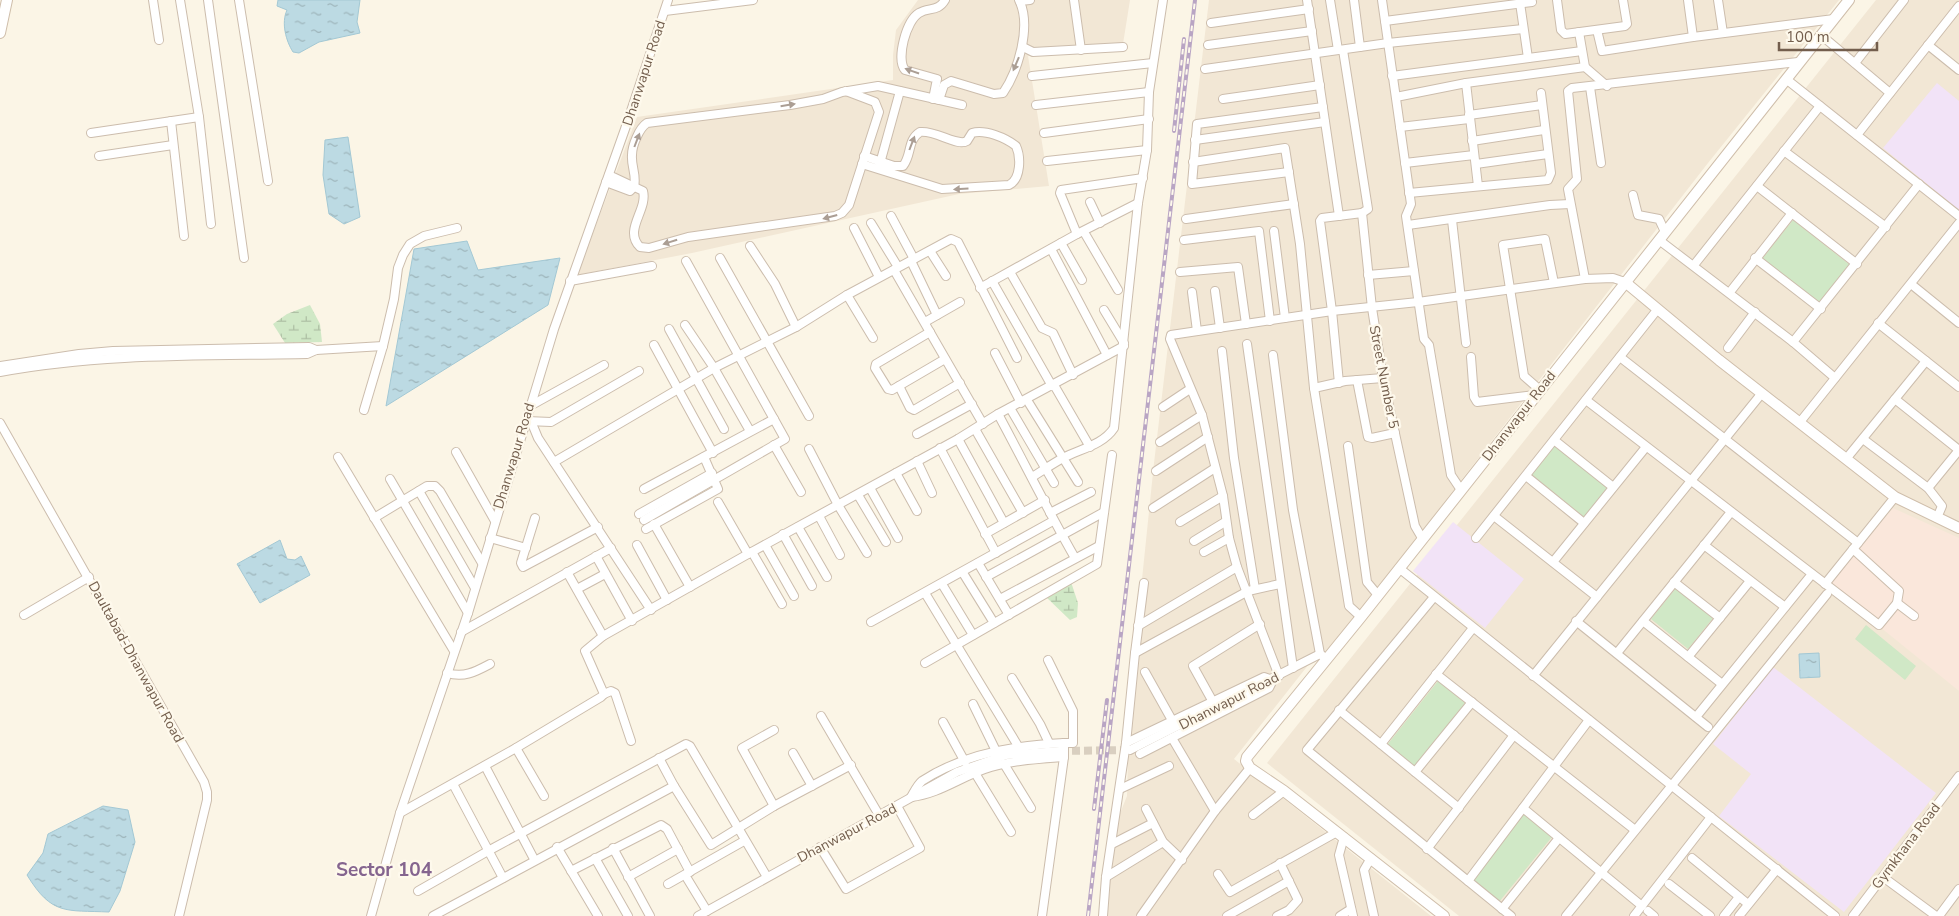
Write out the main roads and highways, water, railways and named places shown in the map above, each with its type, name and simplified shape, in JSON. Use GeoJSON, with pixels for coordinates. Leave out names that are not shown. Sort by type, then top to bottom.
{"type":"FeatureCollection","features":[{"type":"Feature","properties":{"kind":"water"},"geometry":{"type":"Polygon","coordinates":[[[278,0],[360,0],[357,22],[360,33],[319,42],[299,53],[293,52],[285,32],[284,20],[287,10],[277,6],[278,0]]]}},
{"type":"Feature","properties":{"kind":"water"},"geometry":{"type":"Polygon","coordinates":[[[348,137],[360,217],[344,224],[329,214],[323,175],[325,140],[348,137]]]}},
{"type":"Feature","properties":{"kind":"water"},"geometry":{"type":"Polygon","coordinates":[[[467,241],[478,270],[560,258],[548,305],[386,406],[414,249],[467,241]]]}},
{"type":"Feature","properties":{"kind":"water"},"geometry":{"type":"Polygon","coordinates":[[[280,540],[287,559],[295,560],[301,556],[310,575],[260,603],[237,564],[280,540]]]}},
{"type":"Feature","properties":{"kind":"water"},"geometry":{"type":"Polygon","coordinates":[[[1819,653],[1820,677],[1800,678],[1799,654],[1819,653]]]}},
{"type":"Feature","properties":{"kind":"water"},"geometry":{"type":"Polygon","coordinates":[[[103,806],[128,810],[135,842],[120,891],[109,912],[61,908],[44,898],[27,875],[43,853],[48,834],[103,806]]]}},
{"type":"Feature","properties":{"kind":"tunnel"},"geometry":{"type":"LineString","coordinates":[[1060,751],[1130,750]]}},
{"type":"Feature","properties":{"kind":"railway"},"geometry":{"type":"LineString","coordinates":[[1088,916],[1195,0]]}},
{"type":"Feature","properties":{"kind":"railway"},"geometry":{"type":"LineString","coordinates":[[1174,131],[1184,39]]}},
{"type":"Feature","properties":{"kind":"railway"},"geometry":{"type":"LineString","coordinates":[[1094,809],[1107,700]]}},
{"type":"Feature","properties":{"kind":"district","name":"Sector 104"},"geometry":{"type":"Point","coordinates":[384,870]}}]}
